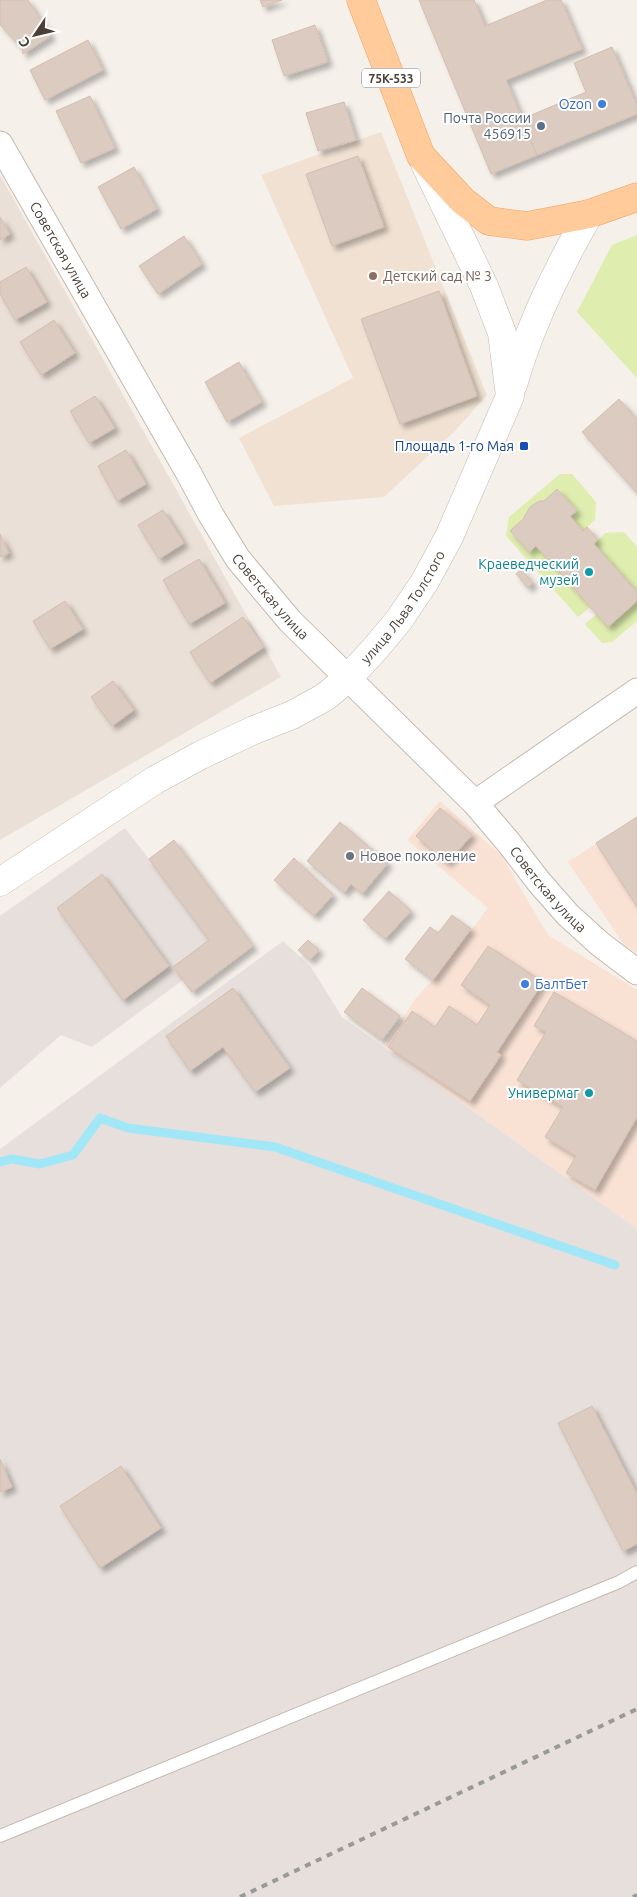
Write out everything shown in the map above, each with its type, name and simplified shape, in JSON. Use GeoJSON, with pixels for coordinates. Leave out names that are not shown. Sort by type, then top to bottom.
{"type":"FeatureCollection","features":[{"type":"Feature","properties":{"kind":"main road","name":"75К-533"},"geometry":{"type":"LineString","coordinates":[[361,0],[421,156]]}},
{"type":"Feature","properties":{"kind":"main road"},"geometry":{"type":"LineString","coordinates":[[421,156],[462,201],[489,221],[527,226],[589,214],[637,197]]}},
{"type":"Feature","properties":{"kind":"street","name":"Советская улица"},"geometry":{"type":"LineString","coordinates":[[0,144],[188,472],[211,516],[238,559],[290,621],[475,803],[568,915],[600,944],[637,972]]}},
{"type":"Feature","properties":{"kind":"street"},"geometry":{"type":"LineString","coordinates":[[421,156],[484,286],[502,333],[510,396]]}},
{"type":"Feature","properties":{"kind":"street","name":"улица Льва Толстого"},"geometry":{"type":"LineString","coordinates":[[0,882],[155,780],[254,730],[292,715],[325,697],[348,678],[399,620],[424,583],[449,537],[510,396],[523,351],[540,308],[569,249],[589,214]]}},
{"type":"Feature","properties":{"kind":"street"},"geometry":{"type":"LineString","coordinates":[[475,803],[637,691]]}},
{"type":"Feature","properties":{"kind":"lane"},"geometry":{"type":"LineString","coordinates":[[0,1836],[619,1582],[637,1572]]}},
{"type":"Feature","properties":{"kind":"shaded area","name":"Детский сад № 3"},"geometry":{"type":"Polygon","coordinates":[[[381,132],[487,395],[455,431],[384,497],[274,506],[239,438],[353,378],[261,175],[381,132]]]}},
{"type":"Feature","properties":{"kind":"shaded area"},"geometry":{"type":"Polygon","coordinates":[[[0,175],[281,677],[0,840],[0,175]]]}},
{"type":"Feature","properties":{"kind":"shaded area"},"geometry":{"type":"Polygon","coordinates":[[[440,801],[501,855],[548,935],[637,990],[637,1229],[384,1047],[416,998],[433,980],[488,908],[407,840],[440,801]]]}},
{"type":"Feature","properties":{"kind":"shaded area"},"geometry":{"type":"Polygon","coordinates":[[[637,817],[637,953],[625,946],[568,862],[637,817]]]}},
{"type":"Feature","properties":{"kind":"shaded area"},"geometry":{"type":"Polygon","coordinates":[[[125,828],[149,859],[174,840],[253,946],[192,992],[183,980],[92,1047],[61,1035],[0,1088],[0,916],[125,828]]]}},
{"type":"Feature","properties":{"kind":"shaded area"},"geometry":{"type":"Polygon","coordinates":[[[283,941],[311,967],[342,1017],[637,1229],[637,1897],[0,1897],[0,1149],[283,941]]]}},
{"type":"Feature","properties":{"kind":"green space"},"geometry":{"type":"Polygon","coordinates":[[[637,235],[637,378],[577,312],[612,245],[637,235]]]}},
{"type":"Feature","properties":{"kind":"green space"},"geometry":{"type":"Polygon","coordinates":[[[560,474],[572,474],[596,502],[595,520],[583,531],[570,516],[577,510],[557,489],[544,501],[539,501],[530,507],[523,519],[511,531],[529,552],[536,546],[590,607],[578,617],[506,536],[509,517],[560,474]]]}},
{"type":"Feature","properties":{"kind":"green space"},"geometry":{"type":"Polygon","coordinates":[[[624,532],[637,547],[637,592],[594,544],[605,533],[624,532]]]}},
{"type":"Feature","properties":{"kind":"green space"},"geometry":{"type":"Polygon","coordinates":[[[637,601],[637,621],[612,642],[602,643],[585,624],[597,614],[637,601]]]}},
{"type":"Feature","properties":{"kind":"building"},"geometry":{"type":"Polygon","coordinates":[[[0,0],[28,0],[51,36],[23,54],[22,48],[0,25],[0,0]]]}},
{"type":"Feature","properties":{"kind":"building"},"geometry":{"type":"Polygon","coordinates":[[[260,0],[282,0],[263,7],[260,0]]]}},
{"type":"Feature","properties":{"kind":"building"},"geometry":{"type":"Polygon","coordinates":[[[419,0],[474,0],[485,26],[547,0],[561,0],[582,49],[506,80],[537,155],[491,174],[419,0]]]}},
{"type":"Feature","properties":{"kind":"building"},"geometry":{"type":"Polygon","coordinates":[[[315,25],[328,62],[284,76],[272,40],[315,25]]]}},
{"type":"Feature","properties":{"kind":"building"},"geometry":{"type":"Polygon","coordinates":[[[88,40],[103,70],[45,100],[30,70],[88,40]]]}},
{"type":"Feature","properties":{"kind":"building"},"geometry":{"type":"Polygon","coordinates":[[[612,47],[637,106],[637,114],[537,155],[522,119],[586,92],[574,63],[612,47]]]}},
{"type":"Feature","properties":{"kind":"building"},"geometry":{"type":"Polygon","coordinates":[[[90,96],[115,148],[81,163],[56,111],[90,96]]]}},
{"type":"Feature","properties":{"kind":"building"},"geometry":{"type":"Polygon","coordinates":[[[344,102],[356,140],[318,151],[306,113],[344,102]]]}},
{"type":"Feature","properties":{"kind":"building"},"geometry":{"type":"Polygon","coordinates":[[[358,156],[384,227],[332,246],[306,174],[358,156]]]}},
{"type":"Feature","properties":{"kind":"building"},"geometry":{"type":"Polygon","coordinates":[[[134,167],[157,209],[121,229],[98,187],[134,167]]]}},
{"type":"Feature","properties":{"kind":"building"},"geometry":{"type":"Polygon","coordinates":[[[0,217],[10,234],[0,240],[0,217]]]}},
{"type":"Feature","properties":{"kind":"building"},"geometry":{"type":"Polygon","coordinates":[[[184,236],[202,264],[158,294],[139,266],[184,236]]]}},
{"type":"Feature","properties":{"kind":"building"},"geometry":{"type":"Polygon","coordinates":[[[26,267],[47,302],[15,320],[0,294],[0,282],[26,267]]]}},
{"type":"Feature","properties":{"kind":"building"},"geometry":{"type":"Polygon","coordinates":[[[439,291],[477,396],[400,424],[361,319],[439,291]]]}},
{"type":"Feature","properties":{"kind":"building"},"geometry":{"type":"Polygon","coordinates":[[[54,320],[75,353],[41,375],[20,342],[54,320]]]}},
{"type":"Feature","properties":{"kind":"building"},"geometry":{"type":"Polygon","coordinates":[[[239,362],[262,402],[227,422],[205,382],[239,362]]]}},
{"type":"Feature","properties":{"kind":"building"},"geometry":{"type":"Polygon","coordinates":[[[95,396],[115,428],[89,443],[70,411],[95,396]]]}},
{"type":"Feature","properties":{"kind":"building"},"geometry":{"type":"Polygon","coordinates":[[[619,399],[637,419],[637,493],[582,432],[619,399]]]}},
{"type":"Feature","properties":{"kind":"building"},"geometry":{"type":"Polygon","coordinates":[[[126,450],[146,484],[117,501],[98,466],[126,450]]]}},
{"type":"Feature","properties":{"kind":"building","name":"Краеведческий музей"},"geometry":{"type":"Polygon","coordinates":[[[557,489],[577,511],[570,516],[583,531],[587,527],[598,540],[594,544],[637,592],[637,601],[608,627],[536,546],[529,552],[510,531],[523,519],[530,507],[539,501],[544,501],[557,489]]]}},
{"type":"Feature","properties":{"kind":"building"},"geometry":{"type":"Polygon","coordinates":[[[163,510],[184,543],[159,559],[138,525],[163,510]]]}},
{"type":"Feature","properties":{"kind":"building"},"geometry":{"type":"Polygon","coordinates":[[[0,534],[9,553],[0,557],[0,534]]]}},
{"type":"Feature","properties":{"kind":"building"},"geometry":{"type":"Polygon","coordinates":[[[199,559],[225,603],[189,624],[163,580],[199,559]]]}},
{"type":"Feature","properties":{"kind":"building"},"geometry":{"type":"Polygon","coordinates":[[[521,569],[533,583],[528,588],[516,574],[521,569]]]}},
{"type":"Feature","properties":{"kind":"building"},"geometry":{"type":"Polygon","coordinates":[[[65,601],[83,629],[50,649],[33,621],[65,601]]]}},
{"type":"Feature","properties":{"kind":"building"},"geometry":{"type":"Polygon","coordinates":[[[243,617],[264,647],[210,683],[190,652],[243,617]]]}},
{"type":"Feature","properties":{"kind":"building"},"geometry":{"type":"Polygon","coordinates":[[[113,681],[134,710],[112,726],[91,697],[113,681]]]}},
{"type":"Feature","properties":{"kind":"building"},"geometry":{"type":"Polygon","coordinates":[[[440,808],[472,835],[447,863],[416,836],[440,808]]]}},
{"type":"Feature","properties":{"kind":"building"},"geometry":{"type":"Polygon","coordinates":[[[637,817],[637,907],[596,843],[637,817]]]}},
{"type":"Feature","properties":{"kind":"building"},"geometry":{"type":"Polygon","coordinates":[[[340,822],[388,863],[362,894],[351,884],[344,893],[307,861],[340,822]]]}},
{"type":"Feature","properties":{"kind":"building"},"geometry":{"type":"Polygon","coordinates":[[[174,840],[253,946],[192,992],[173,967],[209,940],[149,859],[174,840]]]}},
{"type":"Feature","properties":{"kind":"building"},"geometry":{"type":"Polygon","coordinates":[[[294,858],[333,895],[314,916],[274,880],[294,858]]]}},
{"type":"Feature","properties":{"kind":"building"},"geometry":{"type":"Polygon","coordinates":[[[102,874],[169,966],[123,1000],[57,908],[102,874]]]}},
{"type":"Feature","properties":{"kind":"building"},"geometry":{"type":"Polygon","coordinates":[[[389,891],[411,911],[385,939],[363,920],[389,891]]]}},
{"type":"Feature","properties":{"kind":"building"},"geometry":{"type":"Polygon","coordinates":[[[452,915],[471,929],[433,980],[405,959],[430,927],[438,933],[452,915]]]}},
{"type":"Feature","properties":{"kind":"building"},"geometry":{"type":"Polygon","coordinates":[[[308,940],[319,950],[310,960],[298,950],[308,940]]]}},
{"type":"Feature","properties":{"kind":"building"},"geometry":{"type":"Polygon","coordinates":[[[488,946],[543,982],[497,1052],[501,1055],[470,1101],[388,1047],[412,1011],[435,1027],[449,1006],[477,1025],[490,1005],[461,985],[488,946]]]}},
{"type":"Feature","properties":{"kind":"building"},"geometry":{"type":"Polygon","coordinates":[[[233,988],[290,1068],[255,1092],[223,1047],[190,1071],[166,1036],[233,988]]]}},
{"type":"Feature","properties":{"kind":"building"},"geometry":{"type":"Polygon","coordinates":[[[362,988],[400,1016],[382,1040],[344,1012],[362,988]]]}},
{"type":"Feature","properties":{"kind":"building","name":"Универмаг"},"geometry":{"type":"Polygon","coordinates":[[[554,992],[637,1041],[637,1117],[595,1190],[566,1173],[576,1156],[545,1137],[563,1107],[517,1080],[546,1032],[534,1026],[554,992]]]}},
{"type":"Feature","properties":{"kind":"building"},"geometry":{"type":"Polygon","coordinates":[[[592,1406],[637,1494],[637,1544],[623,1551],[558,1423],[592,1406]]]}},
{"type":"Feature","properties":{"kind":"building"},"geometry":{"type":"Polygon","coordinates":[[[0,1459],[12,1487],[0,1492],[0,1459]]]}},
{"type":"Feature","properties":{"kind":"building"},"geometry":{"type":"Polygon","coordinates":[[[121,1466],[161,1528],[100,1568],[60,1506],[121,1466]]]}},
{"type":"Feature","properties":{"kind":"waterway"},"geometry":{"type":"LineString","coordinates":[[0,1162],[12,1159],[40,1164],[73,1155],[100,1118],[128,1128],[275,1147],[615,1265]]}},
{"type":"Feature","properties":{"kind":"railway"},"geometry":{"type":"LineString","coordinates":[[240,1897],[637,1709]]}},
{"type":"Feature","properties":{"kind":"railway"},"geometry":{"type":"LineString","coordinates":[[633,1897],[637,1895]]}},
{"type":"Feature","properties":{"kind":"place","name":"Ozon"},"geometry":{"type":"Point","coordinates":[602,104]}},
{"type":"Feature","properties":{"kind":"place","name":"Почта России 456915"},"geometry":{"type":"Point","coordinates":[541,126]}},
{"type":"Feature","properties":{"kind":"place","name":"Детский сад № 3"},"geometry":{"type":"Point","coordinates":[373,276]}},
{"type":"Feature","properties":{"kind":"place","name":"Площадь 1-го Мая"},"geometry":{"type":"Point","coordinates":[524,446]}},
{"type":"Feature","properties":{"kind":"place","name":"Краеведческий музей"},"geometry":{"type":"Point","coordinates":[589,572]}},
{"type":"Feature","properties":{"kind":"place","name":"Новое поколение"},"geometry":{"type":"Point","coordinates":[350,856]}},
{"type":"Feature","properties":{"kind":"place","name":"БалтБет"},"geometry":{"type":"Point","coordinates":[525,984]}},
{"type":"Feature","properties":{"kind":"place","name":"Универмаг"},"geometry":{"type":"Point","coordinates":[589,1093]}}]}
